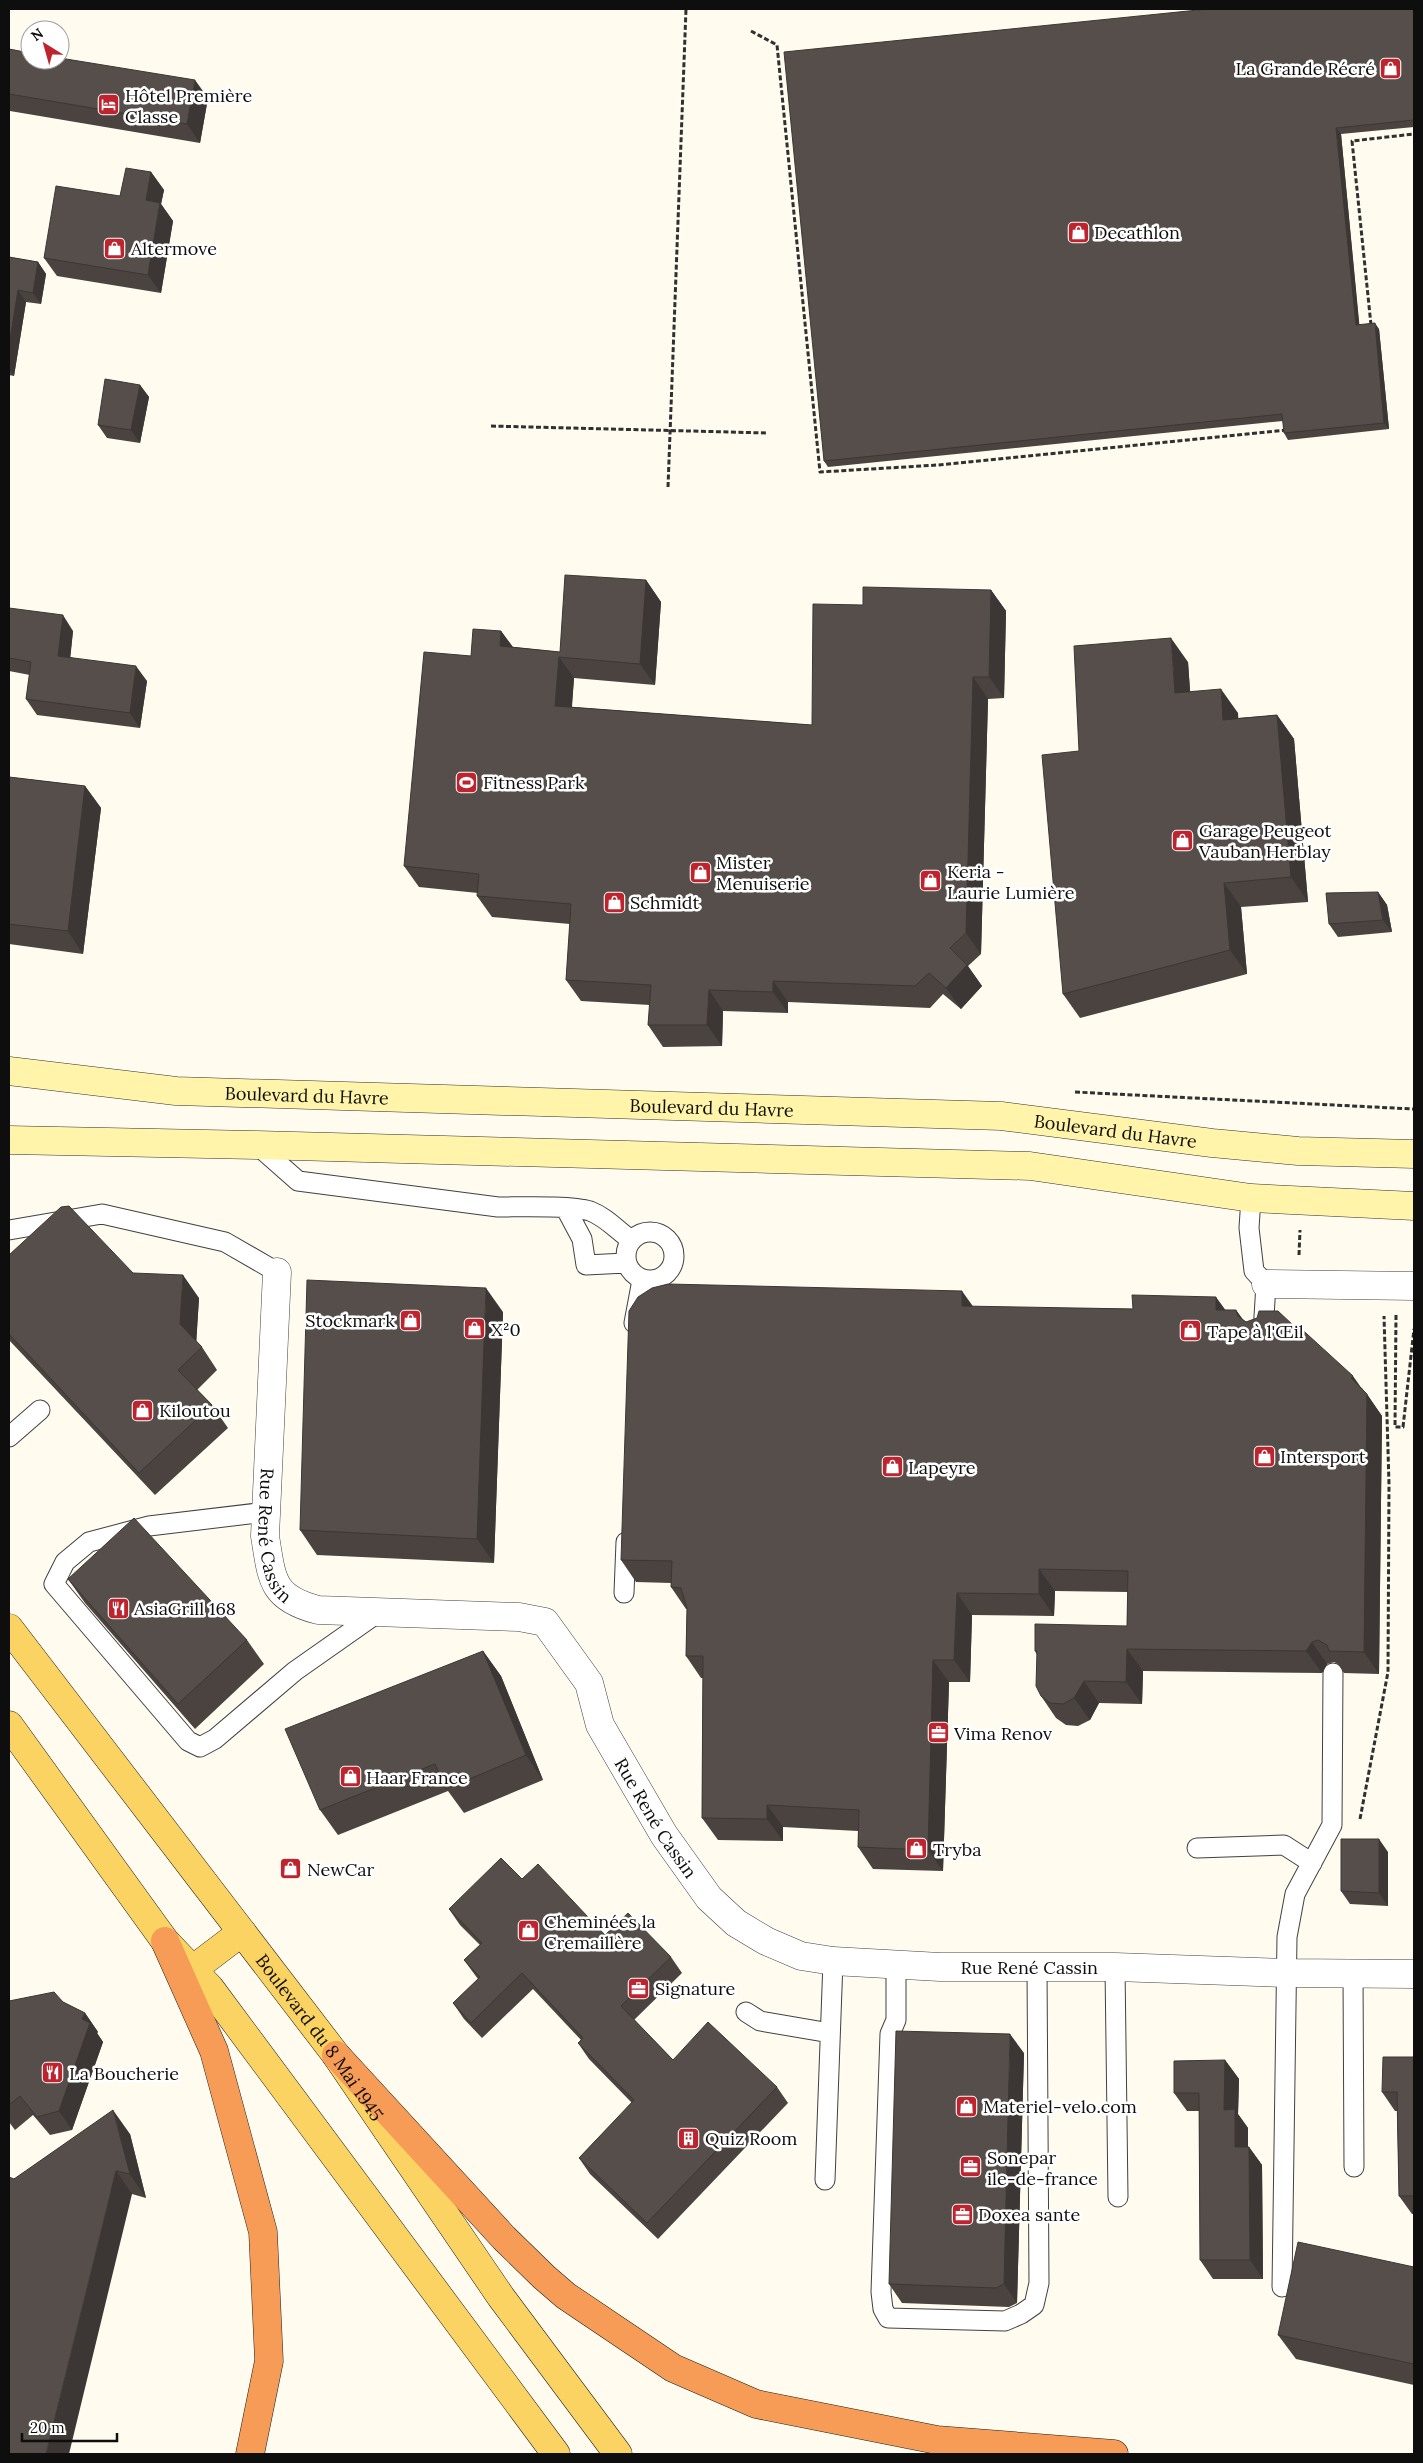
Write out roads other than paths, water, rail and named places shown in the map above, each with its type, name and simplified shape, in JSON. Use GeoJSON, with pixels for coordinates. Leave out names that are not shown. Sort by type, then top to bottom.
{"type":"FeatureCollection","features":[{"type":"Feature","properties":{"kind":"highway"},"geometry":{"type":"LineString","coordinates":[[165,1940],[214,2051],[264,2232],[269,2361],[250,2454]]}},
{"type":"Feature","properties":{"kind":"highway"},"geometry":{"type":"LineString","coordinates":[[336,2055],[504,2238],[544,2277],[566,2296],[673,2368],[756,2404],[937,2440],[1114,2454]]}},
{"type":"Feature","properties":{"kind":"main road","name":"Boulevard du Havre"},"geometry":{"type":"LineString","coordinates":[[9,1071],[176,1091],[1001,1116],[1298,1151],[1414,1154]]}},
{"type":"Feature","properties":{"kind":"main road"},"geometry":{"type":"LineString","coordinates":[[9,1140],[1030,1166],[1250,1198],[1414,1206]]}},
{"type":"Feature","properties":{"kind":"main road","name":"Boulevard du 8 Mai 1945"},"geometry":{"type":"LineString","coordinates":[[9,1628],[336,2055],[501,2297],[618,2454]]}},
{"type":"Feature","properties":{"kind":"main road"},"geometry":{"type":"LineString","coordinates":[[9,1725],[165,1940],[210,1988],[556,2454]]}},
{"type":"Feature","properties":{"kind":"main road"},"geometry":{"type":"LineString","coordinates":[[192,1970],[242,1932]]}},
{"type":"Feature","properties":{"kind":"street","name":"Rue René Cassin"},"geometry":{"type":"LineString","coordinates":[[277,1272],[265,1536],[272,1578],[281,1593],[298,1605],[318,1610],[519,1617],[545,1622],[589,1684],[600,1725],[664,1835],[709,1898],[736,1923],[766,1941],[801,1956],[833,1961],[940,1967],[1115,1966],[1286,1973],[1414,1974]]}},
{"type":"Feature","properties":{"kind":"street"},"geometry":{"type":"LineString","coordinates":[[1266,1284],[1414,1286]]}},
{"type":"Feature","properties":{"kind":"lane"},"geometry":{"type":"LineString","coordinates":[[257,1145],[298,1181],[498,1208],[589,1211],[608,1220],[631,1240]]}},
{"type":"Feature","properties":{"kind":"lane"},"geometry":{"type":"LineString","coordinates":[[1250,1198],[1249,1228],[1254,1271],[1266,1284],[1263,1333]]}},
{"type":"Feature","properties":{"kind":"lane"},"geometry":{"type":"LineString","coordinates":[[566,1209],[582,1239],[586,1265],[626,1263]]}},
{"type":"Feature","properties":{"kind":"lane"},"geometry":{"type":"LineString","coordinates":[[9,1230],[102,1214],[225,1242],[277,1272]]}},
{"type":"Feature","properties":{"kind":"lane"},"geometry":{"type":"LineString","coordinates":[[644,1232],[656,1232],[666,1237],[674,1250],[674,1258],[668,1272],[656,1279],[642,1280],[629,1270],[625,1255],[631,1240],[644,1232]]}},
{"type":"Feature","properties":{"kind":"lane"},"geometry":{"type":"LineString","coordinates":[[632,1341],[642,1280]]}},
{"type":"Feature","properties":{"kind":"lane"},"geometry":{"type":"LineString","coordinates":[[9,1437],[40,1410]]}},
{"type":"Feature","properties":{"kind":"lane"},"geometry":{"type":"LineString","coordinates":[[266,1512],[149,1526],[90,1542],[65,1562],[54,1584],[188,1741],[200,1746],[215,1739],[295,1671],[379,1612]]}},
{"type":"Feature","properties":{"kind":"lane"},"geometry":{"type":"LineString","coordinates":[[624,1594],[626,1526]]}},
{"type":"Feature","properties":{"kind":"lane"},"geometry":{"type":"LineString","coordinates":[[1282,2287],[1287,1937],[1295,1894],[1332,1825],[1333,1673]]}},
{"type":"Feature","properties":{"kind":"lane"},"geometry":{"type":"LineString","coordinates":[[1197,1848],[1284,1845],[1312,1863]]}},
{"type":"Feature","properties":{"kind":"lane"},"geometry":{"type":"LineString","coordinates":[[825,2180],[833,1961]]}},
{"type":"Feature","properties":{"kind":"lane"},"geometry":{"type":"LineString","coordinates":[[896,1965],[896,2020],[890,2034],[881,2292],[883,2309],[888,2318],[1005,2321],[1034,2306],[1038,2283],[1037,1967]]}},
{"type":"Feature","properties":{"kind":"lane"},"geometry":{"type":"LineString","coordinates":[[1115,1966],[1118,2197]]}},
{"type":"Feature","properties":{"kind":"lane"},"geometry":{"type":"LineString","coordinates":[[1353,1974],[1354,2167]]}},
{"type":"Feature","properties":{"kind":"lane"},"geometry":{"type":"LineString","coordinates":[[746,2012],[760,2021],[830,2033]]}},
{"type":"Feature","properties":{"kind":"place","name":"La Grande Récré"},"geometry":{"type":"Point","coordinates":[1391,68]}},
{"type":"Feature","properties":{"kind":"place","name":"Hôtel Première Classe"},"geometry":{"type":"Point","coordinates":[109,105]}},
{"type":"Feature","properties":{"kind":"place","name":"Decathlon"},"geometry":{"type":"Point","coordinates":[1078,232]}},
{"type":"Feature","properties":{"kind":"place","name":"Altermove"},"geometry":{"type":"Point","coordinates":[115,248]}},
{"type":"Feature","properties":{"kind":"place","name":"Fitness Park"},"geometry":{"type":"Point","coordinates":[467,782]}},
{"type":"Feature","properties":{"kind":"place","name":"Garage Peugeot Vauban Herblay"},"geometry":{"type":"Point","coordinates":[1183,840]}},
{"type":"Feature","properties":{"kind":"place","name":"Mister Menuiserie"},"geometry":{"type":"Point","coordinates":[700,872]}},
{"type":"Feature","properties":{"kind":"place","name":"Keria - Laurie Lumière"},"geometry":{"type":"Point","coordinates":[931,881]}},
{"type":"Feature","properties":{"kind":"place","name":"Schmidt"},"geometry":{"type":"Point","coordinates":[614,902]}},
{"type":"Feature","properties":{"kind":"place","name":"Stockmark"},"geometry":{"type":"Point","coordinates":[411,1320]}},
{"type":"Feature","properties":{"kind":"place","name":"X²0"},"geometry":{"type":"Point","coordinates":[475,1329]}},
{"type":"Feature","properties":{"kind":"place","name":"Tape à l'Œil"},"geometry":{"type":"Point","coordinates":[1191,1331]}},
{"type":"Feature","properties":{"kind":"place","name":"Kiloutou"},"geometry":{"type":"Point","coordinates":[143,1410]}},
{"type":"Feature","properties":{"kind":"place","name":"Intersport"},"geometry":{"type":"Point","coordinates":[1264,1456]}},
{"type":"Feature","properties":{"kind":"place","name":"Lapeyre"},"geometry":{"type":"Point","coordinates":[892,1467]}},
{"type":"Feature","properties":{"kind":"place","name":"AsiaGrill 168"},"geometry":{"type":"Point","coordinates":[118,1608]}},
{"type":"Feature","properties":{"kind":"place","name":"Vima Renov"},"geometry":{"type":"Point","coordinates":[938,1733]}},
{"type":"Feature","properties":{"kind":"place","name":"Haar France"},"geometry":{"type":"Point","coordinates":[350,1777]}},
{"type":"Feature","properties":{"kind":"place","name":"Tryba"},"geometry":{"type":"Point","coordinates":[917,1849]}},
{"type":"Feature","properties":{"kind":"place","name":"NewCar"},"geometry":{"type":"Point","coordinates":[291,1869]}},
{"type":"Feature","properties":{"kind":"place","name":"Cheminées la Cremaillère"},"geometry":{"type":"Point","coordinates":[528,1931]}},
{"type":"Feature","properties":{"kind":"place","name":"Signature"},"geometry":{"type":"Point","coordinates":[639,1988]}},
{"type":"Feature","properties":{"kind":"place","name":"La Boucherie"},"geometry":{"type":"Point","coordinates":[53,2073]}},
{"type":"Feature","properties":{"kind":"place","name":"Materiel-velo.com"},"geometry":{"type":"Point","coordinates":[967,2106]}},
{"type":"Feature","properties":{"kind":"place","name":"Quiz Room"},"geometry":{"type":"Point","coordinates":[689,2138]}},
{"type":"Feature","properties":{"kind":"place","name":"Sonepar ile-de-france"},"geometry":{"type":"Point","coordinates":[971,2167]}},
{"type":"Feature","properties":{"kind":"place","name":"Doxea sante"},"geometry":{"type":"Point","coordinates":[962,2214]}}]}
